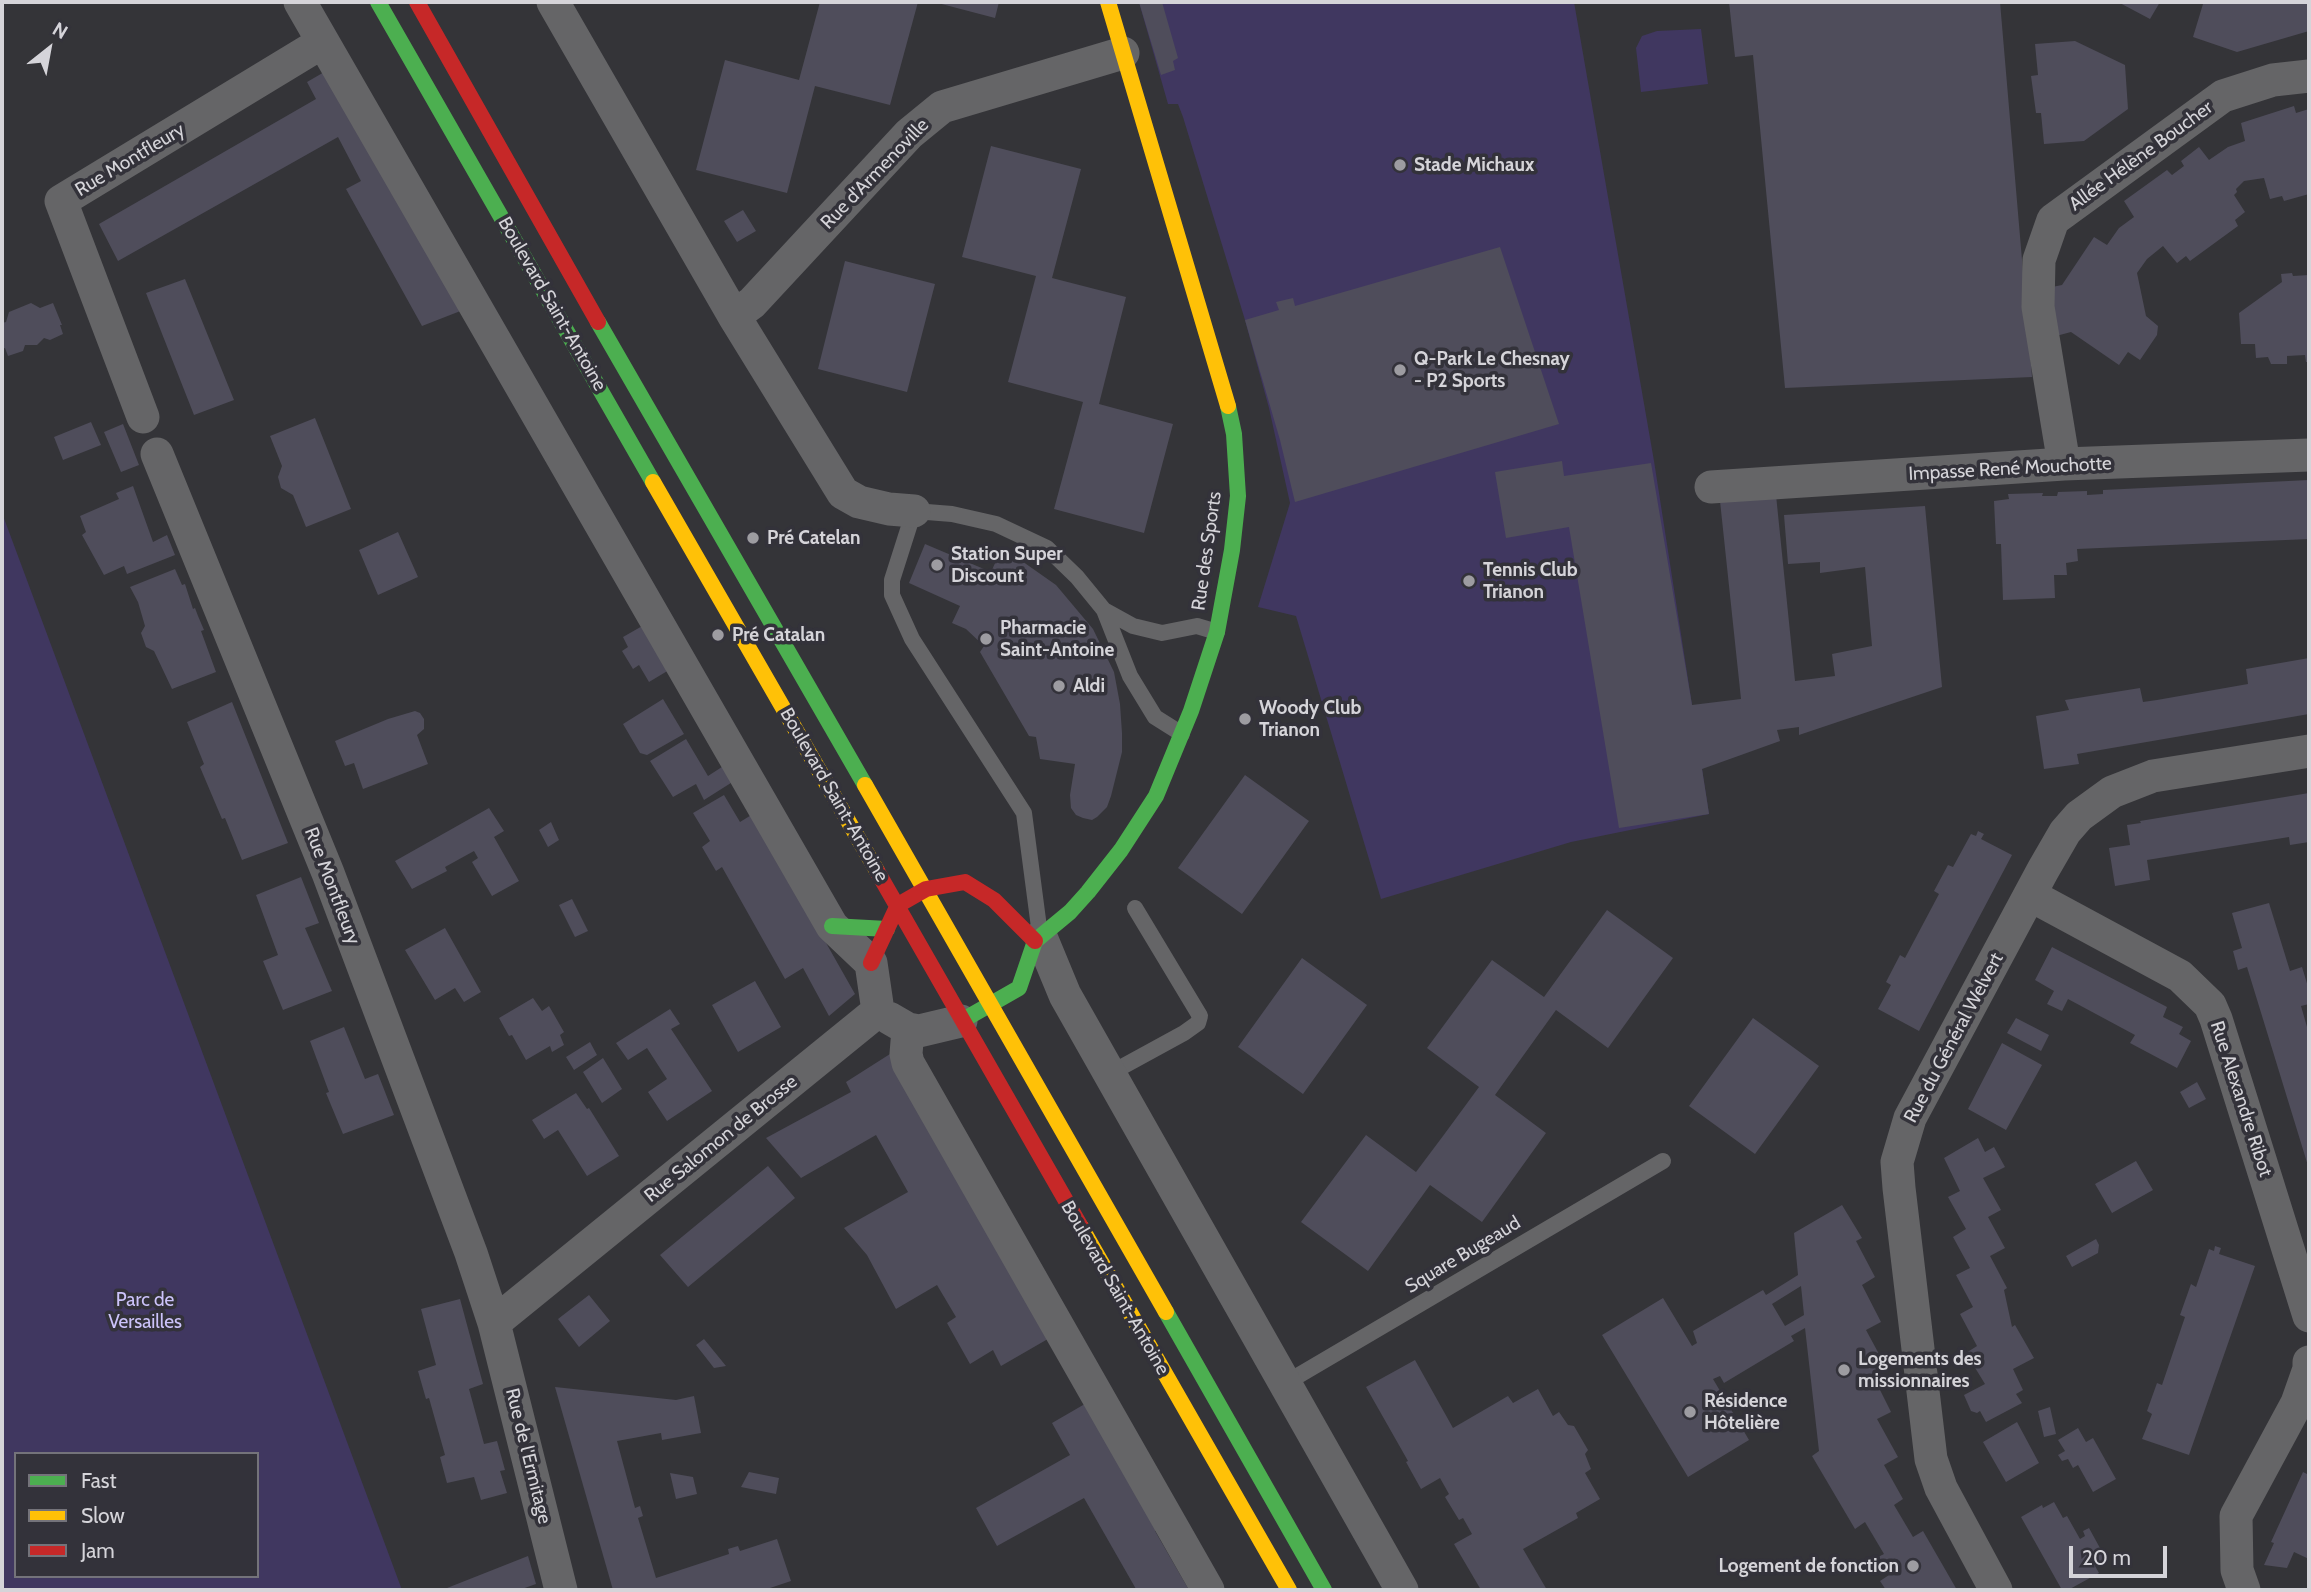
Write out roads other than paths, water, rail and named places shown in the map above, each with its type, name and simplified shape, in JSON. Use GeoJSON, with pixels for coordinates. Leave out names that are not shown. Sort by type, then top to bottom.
{"type":"FeatureCollection","features":[{"type":"Feature","properties":{"kind":"main road","name":"Boulevard Saint-Antoine"},"geometry":{"type":"LineString","coordinates":[[378,2],[1289,1590]]}},
{"type":"Feature","properties":{"kind":"main road","name":"Boulevard Saint-Antoine"},"geometry":{"type":"LineString","coordinates":[[417,2],[919,893],[992,1005],[1324,1590]]}},
{"type":"Feature","properties":{"kind":"main road","name":"Rue des Sports"},"geometry":{"type":"LineString","coordinates":[[1038,939],[1070,912],[1121,850],[1156,796],[1182,734],[1217,632],[1233,550],[1238,496],[1234,434],[1226,394],[1108,2]]}},
{"type":"Feature","properties":{"kind":"main road"},"geometry":{"type":"LineString","coordinates":[[871,963],[898,905],[919,893],[965,882],[993,900],[1038,939],[1019,988],[961,1021]]}},
{"type":"Feature","properties":{"kind":"main road"},"geometry":{"type":"LineString","coordinates":[[832,926],[887,929]]}},
{"type":"Feature","properties":{"kind":"street"},"geometry":{"type":"LineString","coordinates":[[300,2],[832,926],[871,963],[878,1012],[908,1029],[928,1030],[961,1021]]}},
{"type":"Feature","properties":{"kind":"street"},"geometry":{"type":"LineString","coordinates":[[553,2],[734,316],[843,493],[869,504],[914,511]]}},
{"type":"Feature","properties":{"kind":"street","name":"Rue Montfleury"},"geometry":{"type":"LineString","coordinates":[[143,417],[61,201],[323,42]]}},
{"type":"Feature","properties":{"kind":"street","name":"Rue d'Armenoville"},"geometry":{"type":"LineString","coordinates":[[734,316],[752,303],[909,134],[942,107],[1124,53]]}},
{"type":"Feature","properties":{"kind":"street","name":"Allée Hélène Boucher"},"geometry":{"type":"LineString","coordinates":[[2064,464],[2038,307],[2039,260],[2053,220],[2223,96],[2273,80],[2309,76]]}},
{"type":"Feature","properties":{"kind":"street","name":"Rue Montfleury"},"geometry":{"type":"LineString","coordinates":[[157,454],[328,873],[471,1253],[494,1323]]}},
{"type":"Feature","properties":{"kind":"street","name":"Impasse René Mouchotte"},"geometry":{"type":"LineString","coordinates":[[1711,487],[2064,464],[2309,455]]}},
{"type":"Feature","properties":{"kind":"street","name":"Rue du Général Welvert"},"geometry":{"type":"LineString","coordinates":[[1996,1590],[1941,1488],[1931,1459],[1897,1162],[1909,1118],[2064,832],[2079,816],[2112,792],[2132,783],[2173,772],[2309,751]]}},
{"type":"Feature","properties":{"kind":"street","name":"Rue Alexandre Ribot"},"geometry":{"type":"LineString","coordinates":[[2030,895],[2180,976],[2210,1005],[2309,1316]]}},
{"type":"Feature","properties":{"kind":"street"},"geometry":{"type":"LineString","coordinates":[[1038,939],[1065,995],[1109,1074],[1402,1590]]}},
{"type":"Feature","properties":{"kind":"street","name":"Rue Salomon de Brosse"},"geometry":{"type":"LineString","coordinates":[[494,1323],[878,1012]]}},
{"type":"Feature","properties":{"kind":"street"},"geometry":{"type":"LineString","coordinates":[[908,1029],[908,1063],[1208,1590]]}},
{"type":"Feature","properties":{"kind":"street","name":"Rue de l'Ermitage"},"geometry":{"type":"LineString","coordinates":[[494,1323],[561,1590]]}},
{"type":"Feature","properties":{"kind":"street"},"geometry":{"type":"LineString","coordinates":[[2244,1590],[2237,1570],[2236,1516],[2297,1403],[2309,1362]]}},
{"type":"Feature","properties":{"kind":"lane"},"geometry":{"type":"LineString","coordinates":[[1038,939],[1024,813],[912,639],[892,595],[892,580],[914,511],[952,514],[996,524],[1047,548],[1077,577],[1104,610],[1130,676],[1155,717],[1182,734]]}},
{"type":"Feature","properties":{"kind":"lane"},"geometry":{"type":"LineString","coordinates":[[1104,610],[1133,626],[1162,633],[1197,626],[1217,632]]}},
{"type":"Feature","properties":{"kind":"lane"},"geometry":{"type":"LineString","coordinates":[[1109,1074],[1184,1033],[1198,1023],[1200,1016],[1135,908]]}},
{"type":"Feature","properties":{"kind":"lane","name":"Square Bugeaud"},"geometry":{"type":"LineString","coordinates":[[1284,1384],[1663,1161]]}},
{"type":"Feature","properties":{"kind":"place","name":"Stade Michaux"},"geometry":{"type":"Point","coordinates":[1400,165]}},
{"type":"Feature","properties":{"kind":"place","name":"Q-Park Le Chesnay - P2 Sports"},"geometry":{"type":"Point","coordinates":[1400,370]}},
{"type":"Feature","properties":{"kind":"place","name":"Pré Catelan"},"geometry":{"type":"Point","coordinates":[753,538]}},
{"type":"Feature","properties":{"kind":"place","name":"Station Super Discount"},"geometry":{"type":"Point","coordinates":[937,565]}},
{"type":"Feature","properties":{"kind":"place","name":"Tennis Club Trianon"},"geometry":{"type":"Point","coordinates":[1469,581]}},
{"type":"Feature","properties":{"kind":"place","name":"Pré Catalan"},"geometry":{"type":"Point","coordinates":[718,635]}},
{"type":"Feature","properties":{"kind":"place","name":"Pharmacie Saint-Antoine"},"geometry":{"type":"Point","coordinates":[986,639]}},
{"type":"Feature","properties":{"kind":"place","name":"Aldi"},"geometry":{"type":"Point","coordinates":[1059,686]}},
{"type":"Feature","properties":{"kind":"place","name":"Woody Club Trianon"},"geometry":{"type":"Point","coordinates":[1245,719]}},
{"type":"Feature","properties":{"kind":"place","name":"Logements des missionnaires"},"geometry":{"type":"Point","coordinates":[1844,1370]}},
{"type":"Feature","properties":{"kind":"place","name":"Résidence Hôtelière"},"geometry":{"type":"Point","coordinates":[1690,1412]}},
{"type":"Feature","properties":{"kind":"place","name":"Logement de fonction"},"geometry":{"type":"Point","coordinates":[1913,1566]}},
{"type":"Feature","properties":{"kind":"park label","name":"Parc de Versailles"},"geometry":{"type":"Point","coordinates":[145,1311]}}]}
